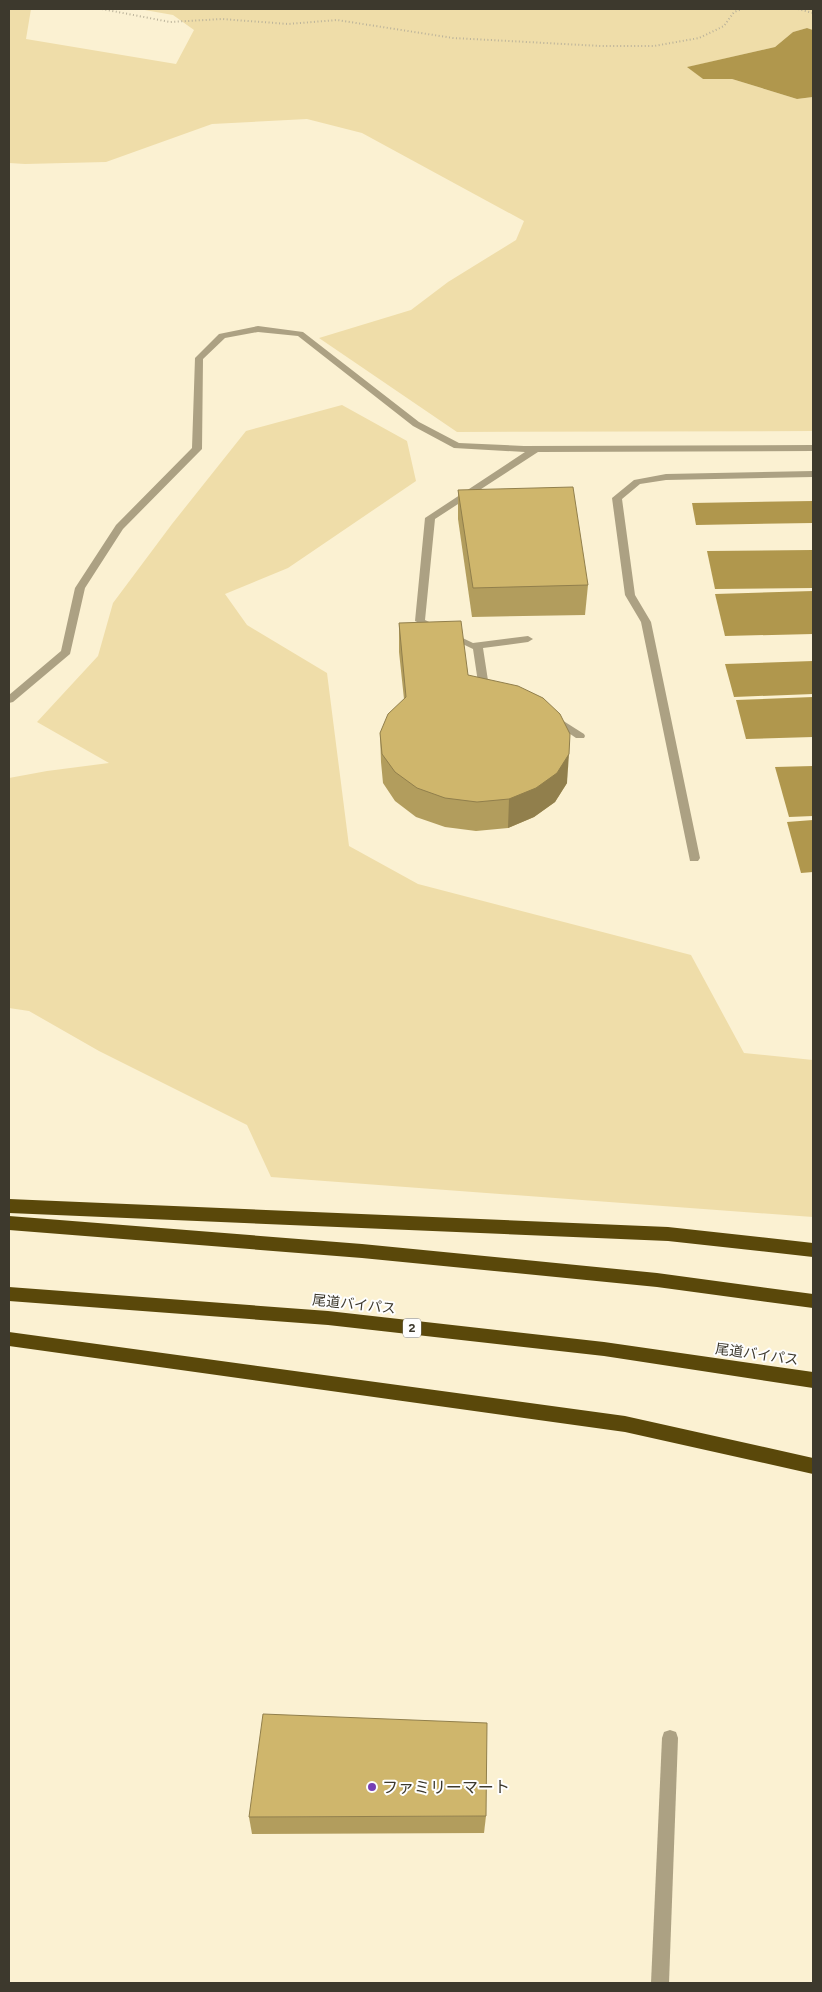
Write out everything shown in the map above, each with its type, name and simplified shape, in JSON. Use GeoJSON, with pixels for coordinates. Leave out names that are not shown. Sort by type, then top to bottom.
{"type":"FeatureCollection","features":[{"type":"Feature","properties":{"kind":"highway"},"geometry":{"type":"LineString","coordinates":[[9,1206],[668,1234],[813,1250]]}},
{"type":"Feature","properties":{"kind":"highway"},"geometry":{"type":"LineString","coordinates":[[9,1223],[372,1252],[657,1280],[813,1302]]}},
{"type":"Feature","properties":{"kind":"highway","name":"尾道バイパス"},"geometry":{"type":"LineString","coordinates":[[9,1294],[328,1318],[604,1349],[813,1380]]}},
{"type":"Feature","properties":{"kind":"highway"},"geometry":{"type":"LineString","coordinates":[[9,1338],[625,1424],[813,1466]]}},
{"type":"Feature","properties":{"kind":"lane"},"geometry":{"type":"LineString","coordinates":[[9,700],[66,652],[80,588],[119,528],[197,449],[199,358],[222,336],[258,328],[300,334],[416,424],[457,446],[536,449],[813,448]]}},
{"type":"Feature","properties":{"kind":"lane"},"geometry":{"type":"LineString","coordinates":[[528,639],[472,646],[420,621],[430,518],[536,449]]}},
{"type":"Feature","properties":{"kind":"lane"},"geometry":{"type":"LineString","coordinates":[[694,858],[646,622],[630,596],[617,498],[637,482],[666,478],[813,474]]}},
{"type":"Feature","properties":{"kind":"lane"},"geometry":{"type":"LineString","coordinates":[[478,646],[484,689],[500,695]]}},
{"type":"Feature","properties":{"kind":"lane"},"geometry":{"type":"LineString","coordinates":[[542,710],[580,736]]}},
{"type":"Feature","properties":{"kind":"lane"},"geometry":{"type":"LineString","coordinates":[[660,1983],[670,1738]]}},
{"type":"Feature","properties":{"kind":"path"},"geometry":{"type":"LineString","coordinates":[[102,9],[170,22],[222,19],[288,24],[337,20],[453,38],[601,46],[654,46],[699,38],[724,26],[734,12],[742,9]]}},
{"type":"Feature","properties":{"kind":"path"},"geometry":{"type":"LineString","coordinates":[[798,9],[813,13]]}},
{"type":"Feature","properties":{"kind":"shaded area"},"geometry":{"type":"Polygon","coordinates":[[[9,9],[31,9],[26,39],[176,64],[194,30],[173,15],[139,9],[813,9],[813,30],[807,28],[793,32],[775,47],[688,67],[703,79],[732,79],[797,99],[813,97],[813,431],[457,432],[319,338],[411,310],[448,282],[516,240],[524,221],[362,133],[307,119],[212,124],[106,162],[9,163],[9,9]]]}},
{"type":"Feature","properties":{"kind":"shaded area"},"geometry":{"type":"Polygon","coordinates":[[[807,28],[813,30],[813,97],[797,99],[732,79],[703,79],[687,67],[775,47],[793,32],[807,28]]]}},
{"type":"Feature","properties":{"kind":"shaded area"},"geometry":{"type":"Polygon","coordinates":[[[342,405],[407,441],[416,481],[288,568],[225,594],[247,625],[327,673],[349,846],[418,884],[691,955],[744,1053],[813,1060],[813,1217],[271,1177],[247,1125],[99,1051],[29,1011],[9,1008],[9,778],[109,763],[37,722],[98,656],[113,603],[172,524],[246,431],[342,405]]]}},
{"type":"Feature","properties":{"kind":"shaded area"},"geometry":{"type":"Polygon","coordinates":[[[813,501],[813,523],[696,525],[692,503],[813,501]]]}},
{"type":"Feature","properties":{"kind":"shaded area"},"geometry":{"type":"Polygon","coordinates":[[[813,550],[813,588],[715,589],[707,551],[813,550]]]}},
{"type":"Feature","properties":{"kind":"shaded area"},"geometry":{"type":"Polygon","coordinates":[[[813,591],[813,634],[725,636],[715,594],[813,591]]]}},
{"type":"Feature","properties":{"kind":"shaded area"},"geometry":{"type":"Polygon","coordinates":[[[813,661],[813,694],[734,697],[725,664],[813,661]]]}},
{"type":"Feature","properties":{"kind":"shaded area"},"geometry":{"type":"Polygon","coordinates":[[[813,697],[813,737],[746,739],[736,700],[813,697]]]}},
{"type":"Feature","properties":{"kind":"shaded area"},"geometry":{"type":"Polygon","coordinates":[[[813,766],[813,816],[789,817],[775,767],[813,766]]]}},
{"type":"Feature","properties":{"kind":"shaded area"},"geometry":{"type":"Polygon","coordinates":[[[813,820],[813,872],[801,873],[787,822],[813,820]]]}},
{"type":"Feature","properties":{"kind":"building"},"geometry":{"type":"Polygon","coordinates":[[[573,487],[588,585],[473,588],[458,490],[573,487]]]}},
{"type":"Feature","properties":{"kind":"building"},"geometry":{"type":"Polygon","coordinates":[[[461,621],[468,675],[518,686],[543,698],[560,714],[570,734],[569,754],[557,773],[536,788],[509,799],[477,802],[445,798],[417,788],[395,772],[382,754],[380,733],[388,714],[406,697],[399,623],[461,621]]]}},
{"type":"Feature","properties":{"kind":"building","name":"ファミリーマート"},"geometry":{"type":"Polygon","coordinates":[[[263,1714],[487,1723],[486,1816],[249,1817],[263,1714]]]}},
{"type":"Feature","properties":{"kind":"place","name":"ファミリーマート"},"geometry":{"type":"Point","coordinates":[372,1787]}}]}
